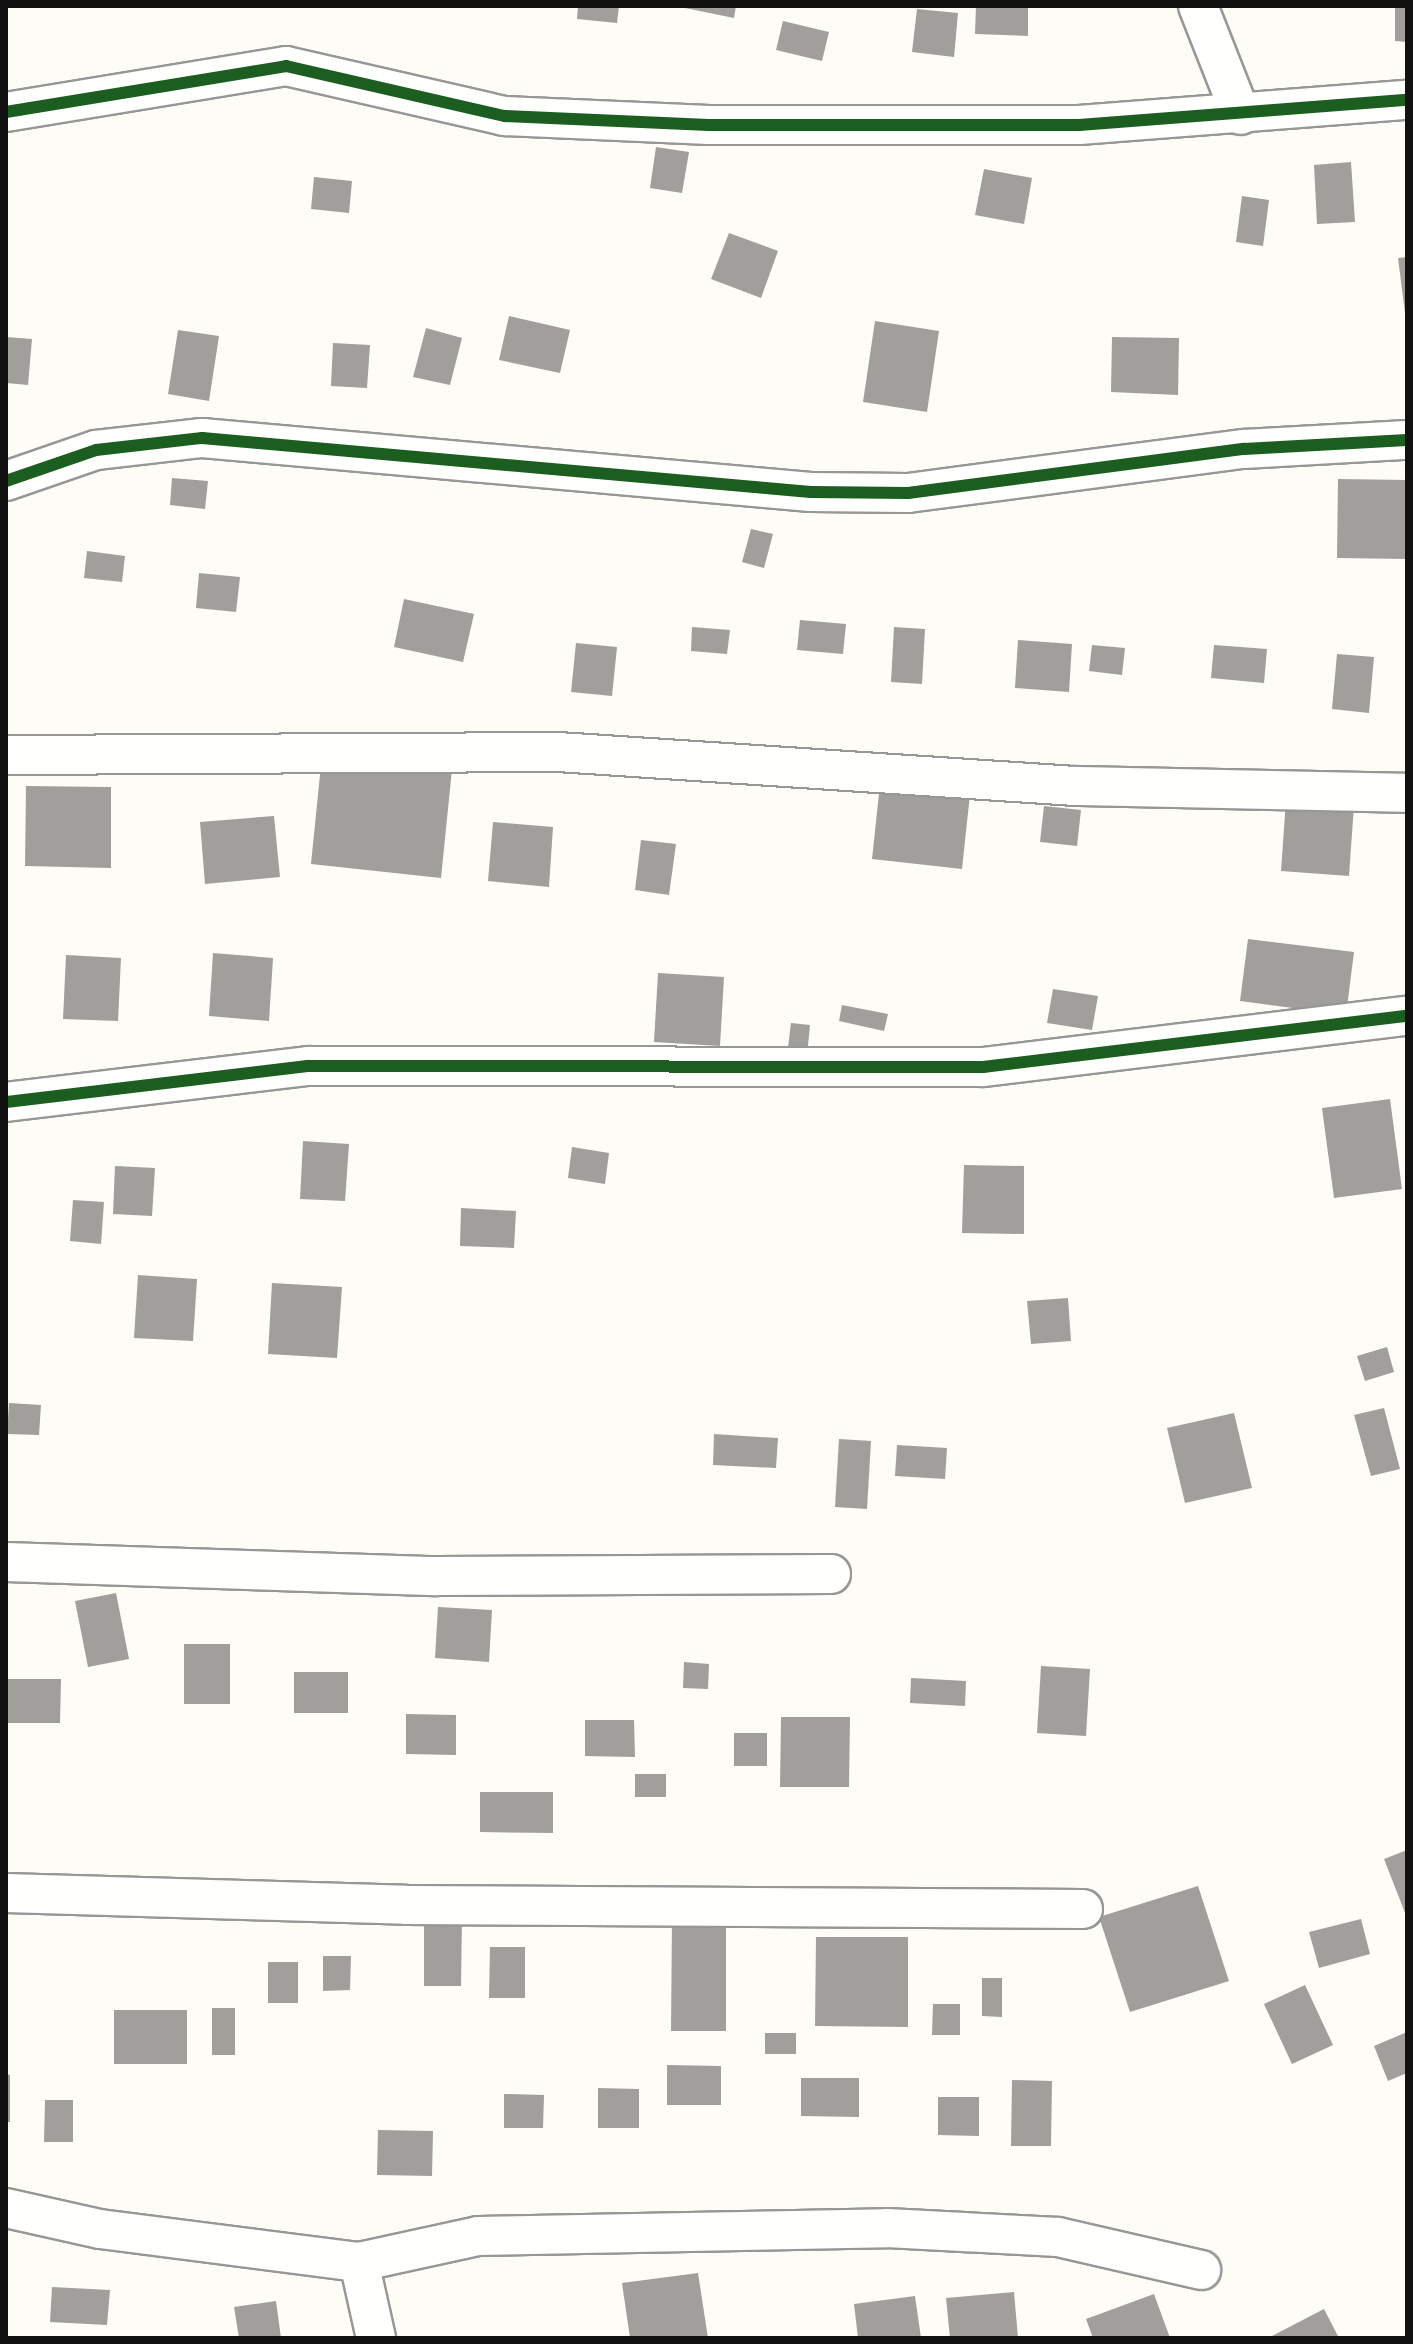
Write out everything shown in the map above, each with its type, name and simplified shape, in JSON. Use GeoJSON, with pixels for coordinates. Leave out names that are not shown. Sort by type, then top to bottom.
{"type":"FeatureCollection","features":[{"type":"Feature","properties":{"kind":"street"},"geometry":{"type":"LineString","coordinates":[[1198,6],[1241,115]]}},
{"type":"Feature","properties":{"kind":"street"},"geometry":{"type":"LineString","coordinates":[[6,112],[286,66],[505,116],[709,125],[1033,125],[1241,115],[1407,100]]}},
{"type":"Feature","properties":{"kind":"street"},"geometry":{"type":"LineString","coordinates":[[6,482],[96,450],[202,438],[811,492],[908,493],[1244,449],[1407,440]]}},
{"type":"Feature","properties":{"kind":"street"},"geometry":{"type":"LineString","coordinates":[[6,755],[558,752],[1075,786],[1407,793]]}},
{"type":"Feature","properties":{"kind":"street"},"geometry":{"type":"LineString","coordinates":[[6,1102],[308,1066],[835,1071],[1040,1064],[1317,1021],[1407,1016]]}},
{"type":"Feature","properties":{"kind":"street"},"geometry":{"type":"LineString","coordinates":[[6,1562],[436,1576],[831,1574]]}},
{"type":"Feature","properties":{"kind":"street"},"geometry":{"type":"LineString","coordinates":[[6,1893],[406,1905],[1083,1909]]}},
{"type":"Feature","properties":{"kind":"street"},"geometry":{"type":"LineString","coordinates":[[6,2208],[100,2229],[359,2262],[478,2236],[887,2228],[1058,2237],[1201,2270]]}},
{"type":"Feature","properties":{"kind":"street"},"geometry":{"type":"LineString","coordinates":[[359,2262],[376,2338]]}},
{"type":"Feature","properties":{"kind":"building"},"geometry":{"type":"Polygon","coordinates":[[[578,6],[619,6],[617,23],[577,19],[578,6]]]}},
{"type":"Feature","properties":{"kind":"building"},"geometry":{"type":"Polygon","coordinates":[[[675,6],[736,6],[734,18],[675,6]]]}},
{"type":"Feature","properties":{"kind":"building"},"geometry":{"type":"Polygon","coordinates":[[[976,6],[1028,8],[1028,36],[975,34],[976,6]]]}},
{"type":"Feature","properties":{"kind":"building"},"geometry":{"type":"Polygon","coordinates":[[[1395,6],[1407,6],[1407,42],[1395,41],[1395,6]]]}},
{"type":"Feature","properties":{"kind":"building"},"geometry":{"type":"Polygon","coordinates":[[[917,9],[958,13],[954,57],[912,52],[917,9]]]}},
{"type":"Feature","properties":{"kind":"building"},"geometry":{"type":"Polygon","coordinates":[[[783,21],[829,32],[822,61],[776,50],[783,21]]]}},
{"type":"Feature","properties":{"kind":"building"},"geometry":{"type":"Polygon","coordinates":[[[656,147],[689,152],[682,193],[650,188],[656,147]]]}},
{"type":"Feature","properties":{"kind":"building"},"geometry":{"type":"Polygon","coordinates":[[[1351,162],[1355,222],[1317,224],[1314,165],[1351,162]]]}},
{"type":"Feature","properties":{"kind":"building"},"geometry":{"type":"Polygon","coordinates":[[[984,169],[1032,178],[1024,224],[975,215],[984,169]]]}},
{"type":"Feature","properties":{"kind":"building"},"geometry":{"type":"Polygon","coordinates":[[[314,177],[352,181],[349,213],[311,209],[314,177]]]}},
{"type":"Feature","properties":{"kind":"building"},"geometry":{"type":"Polygon","coordinates":[[[1242,196],[1269,200],[1263,246],[1236,242],[1242,196]]]}},
{"type":"Feature","properties":{"kind":"building"},"geometry":{"type":"Polygon","coordinates":[[[729,233],[778,251],[761,298],[711,279],[729,233]]]}},
{"type":"Feature","properties":{"kind":"building"},"geometry":{"type":"Polygon","coordinates":[[[1407,257],[1407,313],[1405,313],[1398,258],[1407,257]]]}},
{"type":"Feature","properties":{"kind":"building"},"geometry":{"type":"Polygon","coordinates":[[[509,316],[570,330],[560,373],[499,360],[509,316]]]}},
{"type":"Feature","properties":{"kind":"building"},"geometry":{"type":"Polygon","coordinates":[[[875,321],[939,331],[927,412],[863,402],[875,321]]]}},
{"type":"Feature","properties":{"kind":"building"},"geometry":{"type":"Polygon","coordinates":[[[426,328],[462,338],[450,385],[413,377],[426,328]]]}},
{"type":"Feature","properties":{"kind":"building"},"geometry":{"type":"Polygon","coordinates":[[[178,330],[219,336],[209,401],[168,394],[178,330]]]}},
{"type":"Feature","properties":{"kind":"building"},"geometry":{"type":"Polygon","coordinates":[[[6,337],[32,339],[28,385],[6,383],[6,337]]]}},
{"type":"Feature","properties":{"kind":"building"},"geometry":{"type":"Polygon","coordinates":[[[1112,337],[1179,338],[1178,395],[1111,392],[1112,337]]]}},
{"type":"Feature","properties":{"kind":"building"},"geometry":{"type":"Polygon","coordinates":[[[333,343],[370,345],[367,388],[331,386],[333,343]]]}},
{"type":"Feature","properties":{"kind":"building"},"geometry":{"type":"Polygon","coordinates":[[[172,478],[208,481],[205,509],[170,505],[172,478]]]}},
{"type":"Feature","properties":{"kind":"building"},"geometry":{"type":"Polygon","coordinates":[[[1338,479],[1407,480],[1407,559],[1337,558],[1338,479]]]}},
{"type":"Feature","properties":{"kind":"building"},"geometry":{"type":"Polygon","coordinates":[[[751,529],[773,534],[764,568],[742,562],[751,529]]]}},
{"type":"Feature","properties":{"kind":"building"},"geometry":{"type":"Polygon","coordinates":[[[87,551],[125,556],[122,582],[84,578],[87,551]]]}},
{"type":"Feature","properties":{"kind":"building"},"geometry":{"type":"Polygon","coordinates":[[[199,573],[240,577],[236,612],[196,608],[199,573]]]}},
{"type":"Feature","properties":{"kind":"building"},"geometry":{"type":"Polygon","coordinates":[[[404,599],[474,614],[463,662],[394,647],[404,599]]]}},
{"type":"Feature","properties":{"kind":"building"},"geometry":{"type":"Polygon","coordinates":[[[800,620],[846,624],[843,654],[797,650],[800,620]]]}},
{"type":"Feature","properties":{"kind":"building"},"geometry":{"type":"Polygon","coordinates":[[[692,627],[730,630],[727,654],[691,651],[692,627]]]}},
{"type":"Feature","properties":{"kind":"building"},"geometry":{"type":"Polygon","coordinates":[[[894,627],[925,629],[922,684],[891,682],[894,627]]]}},
{"type":"Feature","properties":{"kind":"building"},"geometry":{"type":"Polygon","coordinates":[[[1018,640],[1072,644],[1069,692],[1015,688],[1018,640]]]}},
{"type":"Feature","properties":{"kind":"building"},"geometry":{"type":"Polygon","coordinates":[[[576,643],[617,647],[612,696],[571,692],[576,643]]]}},
{"type":"Feature","properties":{"kind":"building"},"geometry":{"type":"Polygon","coordinates":[[[1092,645],[1125,648],[1122,675],[1089,671],[1092,645]]]}},
{"type":"Feature","properties":{"kind":"building"},"geometry":{"type":"Polygon","coordinates":[[[1214,645],[1267,649],[1264,683],[1211,678],[1214,645]]]}},
{"type":"Feature","properties":{"kind":"building"},"geometry":{"type":"Polygon","coordinates":[[[1337,654],[1374,657],[1369,713],[1332,709],[1337,654]]]}},
{"type":"Feature","properties":{"kind":"building"},"geometry":{"type":"Polygon","coordinates":[[[322,755],[452,769],[441,878],[311,864],[322,755]]]}},
{"type":"Feature","properties":{"kind":"building"},"geometry":{"type":"Polygon","coordinates":[[[880,784],[970,794],[962,869],[872,859],[880,784]]]}},
{"type":"Feature","properties":{"kind":"building"},"geometry":{"type":"Polygon","coordinates":[[[26,786],[111,787],[111,868],[25,866],[26,786]]]}},
{"type":"Feature","properties":{"kind":"building"},"geometry":{"type":"Polygon","coordinates":[[[1286,800],[1354,805],[1349,876],[1281,871],[1286,800]]]}},
{"type":"Feature","properties":{"kind":"building"},"geometry":{"type":"Polygon","coordinates":[[[1044,806],[1081,810],[1077,846],[1040,842],[1044,806]]]}},
{"type":"Feature","properties":{"kind":"building"},"geometry":{"type":"Polygon","coordinates":[[[274,816],[280,877],[205,884],[200,822],[274,816]]]}},
{"type":"Feature","properties":{"kind":"building"},"geometry":{"type":"Polygon","coordinates":[[[493,822],[553,827],[549,887],[488,881],[493,822]]]}},
{"type":"Feature","properties":{"kind":"building"},"geometry":{"type":"Polygon","coordinates":[[[641,840],[676,844],[669,895],[635,890],[641,840]]]}},
{"type":"Feature","properties":{"kind":"building"},"geometry":{"type":"Polygon","coordinates":[[[1248,939],[1354,952],[1346,1015],[1240,1001],[1248,939]]]}},
{"type":"Feature","properties":{"kind":"building"},"geometry":{"type":"Polygon","coordinates":[[[213,953],[273,958],[269,1021],[209,1016],[213,953]]]}},
{"type":"Feature","properties":{"kind":"building"},"geometry":{"type":"Polygon","coordinates":[[[66,955],[121,958],[118,1021],[63,1019],[66,955]]]}},
{"type":"Feature","properties":{"kind":"building"},"geometry":{"type":"Polygon","coordinates":[[[658,973],[724,977],[720,1046],[654,1042],[658,973]]]}},
{"type":"Feature","properties":{"kind":"building"},"geometry":{"type":"Polygon","coordinates":[[[1053,989],[1098,996],[1092,1030],[1047,1023],[1053,989]]]}},
{"type":"Feature","properties":{"kind":"building"},"geometry":{"type":"Polygon","coordinates":[[[842,1005],[888,1014],[884,1031],[839,1021],[842,1005]]]}},
{"type":"Feature","properties":{"kind":"building"},"geometry":{"type":"Polygon","coordinates":[[[791,1023],[810,1025],[806,1066],[786,1064],[791,1023]]]}},
{"type":"Feature","properties":{"kind":"building"},"geometry":{"type":"Polygon","coordinates":[[[1390,1099],[1402,1189],[1334,1198],[1322,1108],[1390,1099]]]}},
{"type":"Feature","properties":{"kind":"building"},"geometry":{"type":"Polygon","coordinates":[[[303,1141],[349,1144],[345,1201],[300,1199],[303,1141]]]}},
{"type":"Feature","properties":{"kind":"building"},"geometry":{"type":"Polygon","coordinates":[[[572,1147],[609,1153],[605,1184],[568,1178],[572,1147]]]}},
{"type":"Feature","properties":{"kind":"building"},"geometry":{"type":"Polygon","coordinates":[[[964,1165],[1024,1166],[1024,1234],[962,1233],[964,1165]]]}},
{"type":"Feature","properties":{"kind":"building"},"geometry":{"type":"Polygon","coordinates":[[[115,1166],[155,1168],[152,1216],[113,1214],[115,1166]]]}},
{"type":"Feature","properties":{"kind":"building"},"geometry":{"type":"Polygon","coordinates":[[[73,1200],[104,1202],[101,1244],[70,1241],[73,1200]]]}},
{"type":"Feature","properties":{"kind":"building"},"geometry":{"type":"Polygon","coordinates":[[[461,1208],[516,1211],[514,1248],[460,1246],[461,1208]]]}},
{"type":"Feature","properties":{"kind":"building"},"geometry":{"type":"Polygon","coordinates":[[[138,1275],[197,1279],[193,1341],[134,1338],[138,1275]]]}},
{"type":"Feature","properties":{"kind":"building"},"geometry":{"type":"Polygon","coordinates":[[[272,1283],[342,1287],[337,1358],[268,1354],[272,1283]]]}},
{"type":"Feature","properties":{"kind":"building"},"geometry":{"type":"Polygon","coordinates":[[[1068,1298],[1071,1341],[1031,1344],[1027,1301],[1068,1298]]]}},
{"type":"Feature","properties":{"kind":"building"},"geometry":{"type":"Polygon","coordinates":[[[1387,1347],[1394,1372],[1365,1381],[1357,1356],[1387,1347]]]}},
{"type":"Feature","properties":{"kind":"building"},"geometry":{"type":"Polygon","coordinates":[[[9,1403],[41,1405],[39,1435],[7,1434],[9,1403]]]}},
{"type":"Feature","properties":{"kind":"building"},"geometry":{"type":"Polygon","coordinates":[[[1384,1408],[1400,1469],[1371,1476],[1354,1415],[1384,1408]]]}},
{"type":"Feature","properties":{"kind":"building"},"geometry":{"type":"Polygon","coordinates":[[[1234,1413],[1252,1488],[1185,1503],[1167,1428],[1234,1413]]]}},
{"type":"Feature","properties":{"kind":"building"},"geometry":{"type":"Polygon","coordinates":[[[714,1434],[778,1438],[776,1468],[713,1465],[714,1434]]]}},
{"type":"Feature","properties":{"kind":"building"},"geometry":{"type":"Polygon","coordinates":[[[839,1439],[871,1441],[867,1509],[835,1507],[839,1439]]]}},
{"type":"Feature","properties":{"kind":"building"},"geometry":{"type":"Polygon","coordinates":[[[897,1445],[947,1448],[945,1479],[895,1476],[897,1445]]]}},
{"type":"Feature","properties":{"kind":"building"},"geometry":{"type":"Polygon","coordinates":[[[116,1593],[129,1659],[88,1667],[75,1601],[116,1593]]]}},
{"type":"Feature","properties":{"kind":"building"},"geometry":{"type":"Polygon","coordinates":[[[438,1607],[492,1610],[489,1662],[435,1658],[438,1607]]]}},
{"type":"Feature","properties":{"kind":"building"},"geometry":{"type":"Polygon","coordinates":[[[184,1644],[230,1644],[230,1704],[184,1704],[184,1644]]]}},
{"type":"Feature","properties":{"kind":"building"},"geometry":{"type":"Polygon","coordinates":[[[684,1662],[709,1664],[708,1689],[683,1688],[684,1662]]]}},
{"type":"Feature","properties":{"kind":"building"},"geometry":{"type":"Polygon","coordinates":[[[1041,1666],[1090,1669],[1086,1736],[1037,1733],[1041,1666]]]}},
{"type":"Feature","properties":{"kind":"building"},"geometry":{"type":"Polygon","coordinates":[[[294,1672],[348,1672],[348,1713],[294,1713],[294,1672]]]}},
{"type":"Feature","properties":{"kind":"building"},"geometry":{"type":"Polygon","coordinates":[[[911,1678],[966,1681],[965,1706],[910,1703],[911,1678]]]}},
{"type":"Feature","properties":{"kind":"building"},"geometry":{"type":"Polygon","coordinates":[[[6,1679],[61,1679],[60,1723],[6,1723],[6,1679]]]}},
{"type":"Feature","properties":{"kind":"building"},"geometry":{"type":"Polygon","coordinates":[[[406,1714],[456,1715],[456,1755],[406,1754],[406,1714]]]}},
{"type":"Feature","properties":{"kind":"building"},"geometry":{"type":"Polygon","coordinates":[[[781,1717],[850,1717],[849,1787],[780,1787],[781,1717]]]}},
{"type":"Feature","properties":{"kind":"building"},"geometry":{"type":"Polygon","coordinates":[[[585,1720],[634,1720],[635,1757],[585,1756],[585,1720]]]}},
{"type":"Feature","properties":{"kind":"building"},"geometry":{"type":"Polygon","coordinates":[[[734,1733],[767,1733],[767,1766],[734,1766],[734,1733]]]}},
{"type":"Feature","properties":{"kind":"building"},"geometry":{"type":"Polygon","coordinates":[[[635,1774],[666,1774],[666,1797],[635,1797],[635,1774]]]}},
{"type":"Feature","properties":{"kind":"building"},"geometry":{"type":"Polygon","coordinates":[[[480,1792],[553,1792],[553,1833],[480,1832],[480,1792]]]}},
{"type":"Feature","properties":{"kind":"building"},"geometry":{"type":"Polygon","coordinates":[[[1407,1850],[1407,1918],[1384,1859],[1407,1850]]]}},
{"type":"Feature","properties":{"kind":"building"},"geometry":{"type":"Polygon","coordinates":[[[1198,1886],[1229,1981],[1130,2012],[1099,1917],[1198,1886]]]}},
{"type":"Feature","properties":{"kind":"building"},"geometry":{"type":"Polygon","coordinates":[[[424,1918],[462,1918],[461,1986],[424,1986],[424,1918]]]}},
{"type":"Feature","properties":{"kind":"building"},"geometry":{"type":"Polygon","coordinates":[[[672,1919],[726,1919],[726,2031],[671,2031],[672,1919]]]}},
{"type":"Feature","properties":{"kind":"building"},"geometry":{"type":"Polygon","coordinates":[[[1361,1919],[1370,1954],[1319,1968],[1309,1932],[1361,1919]]]}},
{"type":"Feature","properties":{"kind":"building"},"geometry":{"type":"Polygon","coordinates":[[[816,1937],[908,1937],[908,2027],[815,2026],[816,1937]]]}},
{"type":"Feature","properties":{"kind":"building"},"geometry":{"type":"Polygon","coordinates":[[[490,1947],[525,1947],[525,1998],[489,1998],[490,1947]]]}},
{"type":"Feature","properties":{"kind":"building"},"geometry":{"type":"Polygon","coordinates":[[[323,1956],[351,1956],[350,1990],[323,1991],[323,1956]]]}},
{"type":"Feature","properties":{"kind":"building"},"geometry":{"type":"Polygon","coordinates":[[[268,1962],[298,1962],[298,2003],[268,2003],[268,1962]]]}},
{"type":"Feature","properties":{"kind":"building"},"geometry":{"type":"Polygon","coordinates":[[[982,1978],[1002,1978],[1002,2017],[982,2016],[982,1978]]]}},
{"type":"Feature","properties":{"kind":"building"},"geometry":{"type":"Polygon","coordinates":[[[1305,1985],[1333,2045],[1292,2064],[1264,2004],[1305,1985]]]}},
{"type":"Feature","properties":{"kind":"building"},"geometry":{"type":"Polygon","coordinates":[[[933,2004],[960,2004],[960,2035],[932,2035],[933,2004]]]}},
{"type":"Feature","properties":{"kind":"building"},"geometry":{"type":"Polygon","coordinates":[[[212,2008],[235,2008],[235,2055],[212,2055],[212,2008]]]}},
{"type":"Feature","properties":{"kind":"building"},"geometry":{"type":"Polygon","coordinates":[[[114,2010],[187,2010],[187,2064],[114,2064],[114,2010]]]}},
{"type":"Feature","properties":{"kind":"building"},"geometry":{"type":"Polygon","coordinates":[[[1407,2032],[1407,2073],[1388,2081],[1374,2046],[1407,2032]]]}},
{"type":"Feature","properties":{"kind":"building"},"geometry":{"type":"Polygon","coordinates":[[[765,2033],[796,2033],[796,2054],[765,2054],[765,2033]]]}},
{"type":"Feature","properties":{"kind":"building"},"geometry":{"type":"Polygon","coordinates":[[[667,2065],[721,2066],[721,2105],[667,2105],[667,2065]]]}},
{"type":"Feature","properties":{"kind":"building"},"geometry":{"type":"Polygon","coordinates":[[[6,2074],[10,2075],[10,2122],[6,2122],[6,2074]]]}},
{"type":"Feature","properties":{"kind":"building"},"geometry":{"type":"Polygon","coordinates":[[[801,2078],[859,2078],[859,2117],[801,2116],[801,2078]]]}},
{"type":"Feature","properties":{"kind":"building"},"geometry":{"type":"Polygon","coordinates":[[[1012,2080],[1052,2081],[1051,2146],[1011,2146],[1012,2080]]]}},
{"type":"Feature","properties":{"kind":"building"},"geometry":{"type":"Polygon","coordinates":[[[598,2088],[639,2089],[639,2128],[598,2128],[598,2088]]]}},
{"type":"Feature","properties":{"kind":"building"},"geometry":{"type":"Polygon","coordinates":[[[504,2094],[544,2095],[543,2128],[504,2128],[504,2094]]]}},
{"type":"Feature","properties":{"kind":"building"},"geometry":{"type":"Polygon","coordinates":[[[938,2097],[979,2097],[979,2136],[938,2135],[938,2097]]]}},
{"type":"Feature","properties":{"kind":"building"},"geometry":{"type":"Polygon","coordinates":[[[45,2100],[73,2100],[73,2142],[44,2142],[45,2100]]]}},
{"type":"Feature","properties":{"kind":"building"},"geometry":{"type":"Polygon","coordinates":[[[378,2130],[433,2131],[432,2176],[377,2175],[378,2130]]]}},
{"type":"Feature","properties":{"kind":"building"},"geometry":{"type":"Polygon","coordinates":[[[698,2273],[708,2338],[630,2338],[622,2283],[698,2273]]]}},
{"type":"Feature","properties":{"kind":"building"},"geometry":{"type":"Polygon","coordinates":[[[52,2287],[110,2290],[107,2325],[50,2322],[52,2287]]]}},
{"type":"Feature","properties":{"kind":"building"},"geometry":{"type":"Polygon","coordinates":[[[1014,2292],[1018,2338],[950,2338],[946,2298],[1014,2292]]]}},
{"type":"Feature","properties":{"kind":"building"},"geometry":{"type":"Polygon","coordinates":[[[1154,2294],[1170,2338],[1093,2338],[1086,2319],[1154,2294]]]}},
{"type":"Feature","properties":{"kind":"building"},"geometry":{"type":"Polygon","coordinates":[[[915,2296],[921,2338],[858,2338],[854,2304],[915,2296]]]}},
{"type":"Feature","properties":{"kind":"building"},"geometry":{"type":"Polygon","coordinates":[[[276,2301],[281,2338],[239,2338],[234,2307],[276,2301]]]}},
{"type":"Feature","properties":{"kind":"building"},"geometry":{"type":"Polygon","coordinates":[[[1324,2309],[1339,2338],[1268,2338],[1324,2309]]]}},
{"type":"Feature","properties":{"kind":"cycle path"},"geometry":{"type":"LineString","coordinates":[[6,112],[286,66],[505,116],[709,125],[1079,125],[1407,100]]}},
{"type":"Feature","properties":{"kind":"cycle path"},"geometry":{"type":"LineString","coordinates":[[6,481],[96,450],[202,438],[811,492],[908,493],[1244,449],[1407,440]]}},
{"type":"Feature","properties":{"kind":"cycle path"},"geometry":{"type":"LineString","coordinates":[[6,1102],[308,1066],[983,1067],[1407,1016]]}}]}
